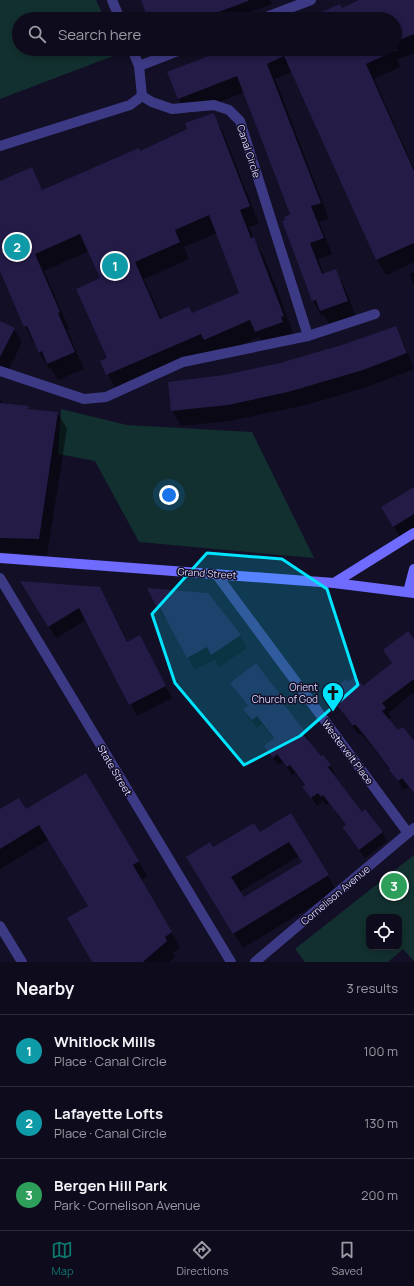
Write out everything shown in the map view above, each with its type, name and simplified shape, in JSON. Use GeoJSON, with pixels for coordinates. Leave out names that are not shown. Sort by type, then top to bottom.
{"type":"FeatureCollection","features":[{"type":"Feature","properties":{"kind":"main road"},"geometry":{"type":"LineString","coordinates":[[334,583],[414,533]]}},
{"type":"Feature","properties":{"kind":"main road","name":"Grand Street"},"geometry":{"type":"LineString","coordinates":[[0,558],[334,583],[411,592]]}},
{"type":"Feature","properties":{"kind":"main road"},"geometry":{"type":"LineString","coordinates":[[414,568],[411,592],[414,601]]}},
{"type":"Feature","properties":{"kind":"street"},"geometry":{"type":"LineString","coordinates":[[112,0],[117,12]]}},
{"type":"Feature","properties":{"kind":"street"},"geometry":{"type":"LineString","coordinates":[[279,12],[311,0]]}},
{"type":"Feature","properties":{"kind":"street"},"geometry":{"type":"LineString","coordinates":[[0,146],[130,105],[142,96],[139,66],[135,56]]}},
{"type":"Feature","properties":{"kind":"street"},"geometry":{"type":"LineString","coordinates":[[139,66],[164,56]]}},
{"type":"Feature","properties":{"kind":"street","name":"Canal Circle"},"geometry":{"type":"LineString","coordinates":[[142,96],[152,102],[172,109],[214,105],[229,110],[240,121],[308,336]]}},
{"type":"Feature","properties":{"kind":"street"},"geometry":{"type":"LineString","coordinates":[[0,371],[84,399],[106,397],[183,362],[308,336],[375,314]]}},
{"type":"Feature","properties":{"kind":"street","name":"Westervelt Place"},"geometry":{"type":"LineString","coordinates":[[216,574],[411,831]]}},
{"type":"Feature","properties":{"kind":"street","name":"State Street"},"geometry":{"type":"LineString","coordinates":[[0,578],[230,962]]}},
{"type":"Feature","properties":{"kind":"street","name":"Cornelison Avenue"},"geometry":{"type":"LineString","coordinates":[[256,962],[411,831]]}},
{"type":"Feature","properties":{"kind":"street"},"geometry":{"type":"LineString","coordinates":[[0,926],[22,962]]}},
{"type":"Feature","properties":{"kind":"highlighted area"},"geometry":{"type":"Polygon","coordinates":[[[207,553],[282,559],[327,589],[358,685],[300,736],[244,765],[175,683],[152,614],[207,553]]]}},
{"type":"Feature","properties":{"kind":"green space"},"geometry":{"type":"Polygon","coordinates":[[[0,0],[96,0],[102,12],[12,12],[12,56],[113,56],[0,99],[0,0]]]}},
{"type":"Feature","properties":{"kind":"green space"},"geometry":{"type":"Polygon","coordinates":[[[61,409],[127,425],[252,432],[314,558],[139,542],[95,461],[58,454],[61,409]]]}},
{"type":"Feature","properties":{"kind":"green space"},"geometry":{"type":"Polygon","coordinates":[[[414,855],[414,961],[403,949],[402,950],[402,914],[366,914],[366,950],[402,950],[388,962],[305,962],[295,949],[414,855]]]}},
{"type":"Feature","properties":{"kind":"building"},"geometry":{"type":"Polygon","coordinates":[[[141,0],[248,0],[219,12],[145,12],[141,0]]]}},
{"type":"Feature","properties":{"kind":"building"},"geometry":{"type":"Polygon","coordinates":[[[359,0],[414,0],[414,34],[402,39],[402,12],[321,12],[340,4],[342,8],[359,0]]]}},
{"type":"Feature","properties":{"kind":"building"},"geometry":{"type":"Polygon","coordinates":[[[209,56],[284,56],[267,64],[321,203],[311,206],[324,238],[310,243],[322,274],[336,269],[348,301],[320,311],[316,300],[312,301],[282,221],[285,220],[284,217],[290,214],[237,76],[178,99],[167,72],[209,56]]]}},
{"type":"Feature","properties":{"kind":"building"},"geometry":{"type":"Polygon","coordinates":[[[284,56],[384,56],[366,64],[414,171],[414,243],[376,260],[284,56]]]}},
{"type":"Feature","properties":{"kind":"building"},"geometry":{"type":"Polygon","coordinates":[[[214,113],[250,206],[240,210],[251,238],[254,237],[284,316],[281,317],[283,322],[255,332],[250,320],[204,340],[201,334],[106,375],[100,361],[107,358],[76,289],[100,278],[80,234],[35,254],[60,312],[58,313],[75,352],[47,364],[42,351],[39,353],[27,326],[24,327],[0,271],[0,181],[32,167],[42,190],[139,148],[140,151],[187,129],[185,123],[214,113]],[[209,215],[175,230],[180,242],[135,262],[160,319],[189,307],[192,313],[239,293],[209,215]]]}},
{"type":"Feature","properties":{"kind":"building"},"geometry":{"type":"Polygon","coordinates":[[[0,321],[15,328],[0,357],[0,321]]]}},
{"type":"Feature","properties":{"kind":"building"},"geometry":{"type":"Polygon","coordinates":[[[396,326],[407,353],[363,370],[288,392],[228,405],[171,411],[168,382],[224,375],[280,363],[345,344],[396,326]]]}},
{"type":"Feature","properties":{"kind":"building"},"geometry":{"type":"Polygon","coordinates":[[[0,403],[29,406],[28,409],[58,412],[39,539],[0,538],[0,403]]]}},
{"type":"Feature","properties":{"kind":"building"},"geometry":{"type":"Polygon","coordinates":[[[414,487],[414,514],[393,527],[381,507],[414,487]]]}},
{"type":"Feature","properties":{"kind":"building"},"geometry":{"type":"Polygon","coordinates":[[[20,581],[100,587],[127,642],[140,635],[166,686],[129,705],[79,608],[48,627],[20,581]]]}},
{"type":"Feature","properties":{"kind":"building"},"geometry":{"type":"Polygon","coordinates":[[[147,588],[208,593],[241,635],[211,655],[207,647],[187,658],[159,606],[156,606],[147,588]]]}},
{"type":"Feature","properties":{"kind":"building"},"geometry":{"type":"Polygon","coordinates":[[[408,631],[414,639],[414,679],[382,703],[386,708],[382,711],[398,730],[403,727],[414,741],[414,793],[402,778],[398,781],[365,736],[355,724],[353,726],[337,705],[339,704],[329,692],[346,679],[348,682],[355,676],[363,686],[392,663],[383,650],[408,631]]]}},
{"type":"Feature","properties":{"kind":"building"},"geometry":{"type":"Polygon","coordinates":[[[256,663],[282,697],[280,699],[306,733],[303,734],[321,756],[323,755],[331,765],[328,767],[362,812],[365,809],[383,832],[359,850],[342,827],[346,825],[323,795],[321,797],[318,793],[311,798],[302,787],[305,785],[290,765],[287,767],[277,754],[273,758],[264,746],[274,738],[257,716],[252,720],[243,709],[248,706],[230,683],[256,663]]]}},
{"type":"Feature","properties":{"kind":"building"},"geometry":{"type":"Polygon","coordinates":[[[86,773],[139,861],[133,865],[172,932],[165,937],[167,941],[143,962],[92,962],[67,918],[88,906],[39,825],[0,849],[0,809],[19,798],[26,809],[86,773]]]}},
{"type":"Feature","properties":{"kind":"building"},"geometry":{"type":"Polygon","coordinates":[[[291,813],[329,875],[233,934],[186,857],[210,842],[213,847],[254,823],[260,832],[291,813]],[[289,842],[231,877],[244,897],[302,862],[289,842]]]}},
{"type":"Feature","properties":{"kind":"place","name":"Lafayette Lofts"},"geometry":{"type":"Point","coordinates":[17,247]}},
{"type":"Feature","properties":{"kind":"place","name":"Whitlock Mills"},"geometry":{"type":"Point","coordinates":[115,266]}},
{"type":"Feature","properties":{"kind":"place","name":"Orient Church of God"},"geometry":{"type":"Point","coordinates":[333,712]}},
{"type":"Feature","properties":{"kind":"place","name":"Bergen Hill Park"},"geometry":{"type":"Point","coordinates":[394,886]}}]}
